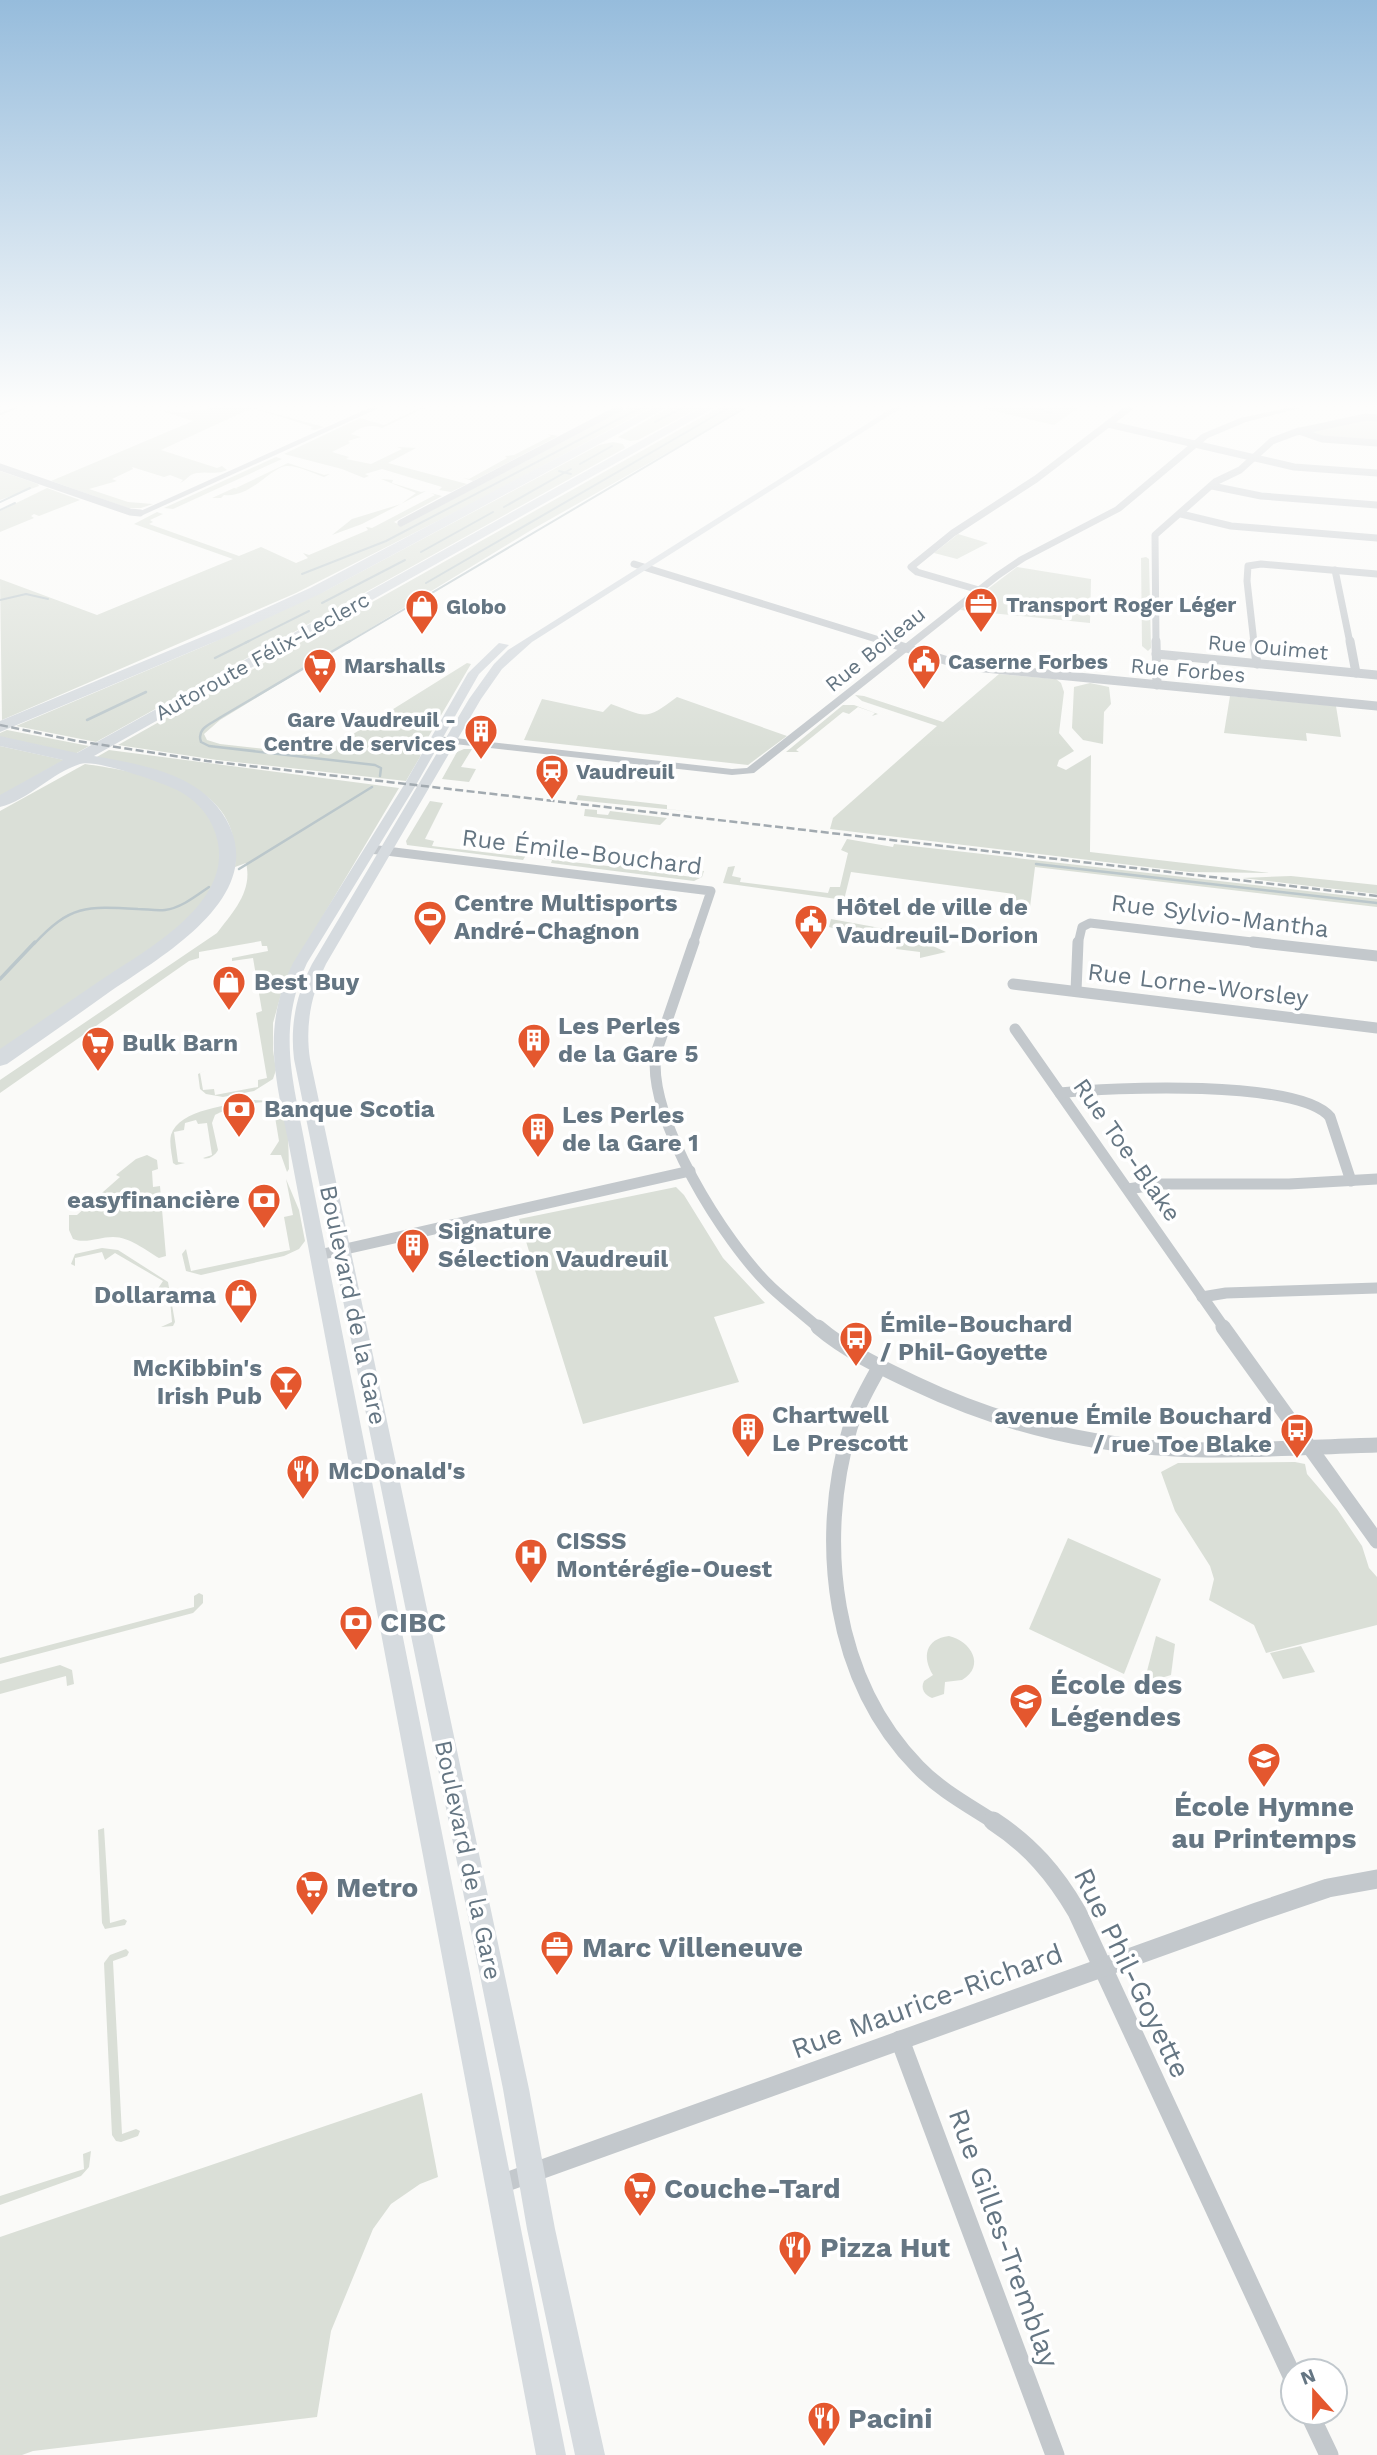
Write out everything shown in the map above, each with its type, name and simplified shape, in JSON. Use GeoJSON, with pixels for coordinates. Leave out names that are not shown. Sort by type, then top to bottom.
{"type":"FeatureCollection","features":[{"type":"Feature","properties":{"kind":"highway","name":"Autoroute Félix-Leclerc"},"geometry":{"type":"LineString","coordinates":[[6,724],[221,634],[324,587],[445,523]]}},
{"type":"Feature","properties":{"kind":"highway","name":"Autoroute Félix-Leclerc"},"geometry":{"type":"LineString","coordinates":[[0,802],[502,523]]}},
{"type":"Feature","properties":{"kind":"highway"},"geometry":{"type":"LineString","coordinates":[[0,741],[140,770],[172,780],[193,792],[215,813],[226,836],[228,853],[225,874],[217,891],[200,916],[181,934],[0,1059]]}},
{"type":"Feature","properties":{"kind":"main road","name":"Boulevard de la Gare"},"geometry":{"type":"LineString","coordinates":[[551,2455],[281,1059],[281,1019],[296,972],[453,741],[484,683],[501,661],[522,644],[705,523]]}},
{"type":"Feature","properties":{"kind":"main road","name":"Boulevard de la Gare"},"geometry":{"type":"LineString","coordinates":[[590,2455],[302,1059],[300,1024],[310,980],[474,673],[489,656],[709,523]]}},
{"type":"Feature","properties":{"kind":"street"},"geometry":{"type":"LineString","coordinates":[[969,523],[911,567],[914,571],[979,590]]}},
{"type":"Feature","properties":{"kind":"street","name":"Rue Boileau"},"geometry":{"type":"LineString","coordinates":[[437,739],[748,772],[1022,559],[1094,523]]}},
{"type":"Feature","properties":{"kind":"street"},"geometry":{"type":"LineString","coordinates":[[1157,685],[1154,536],[1170,523]]}},
{"type":"Feature","properties":{"kind":"street"},"geometry":{"type":"LineString","coordinates":[[1217,523],[1377,538]]}},
{"type":"Feature","properties":{"kind":"street"},"geometry":{"type":"LineString","coordinates":[[1257,663],[1247,567],[1257,564],[1377,574]]}},
{"type":"Feature","properties":{"kind":"street","name":"Rue Forbes"},"geometry":{"type":"LineString","coordinates":[[639,565],[905,649],[971,667],[1377,706]]}},
{"type":"Feature","properties":{"kind":"street"},"geometry":{"type":"LineString","coordinates":[[1335,570],[1356,673]]}},
{"type":"Feature","properties":{"kind":"street","name":"Rue Ouimet"},"geometry":{"type":"LineString","coordinates":[[1156,654],[1377,675]]}},
{"type":"Feature","properties":{"kind":"street","name":"Rue Émile-Bouchard"},"geometry":{"type":"LineString","coordinates":[[378,850],[711,891],[653,1068],[657,1094],[690,1171],[728,1238],[768,1284],[812,1322],[880,1366],[962,1405],[1013,1422],[1083,1438],[1182,1449],[1377,1445]]}},
{"type":"Feature","properties":{"kind":"street","name":"Rue Sylvio-Mantha"},"geometry":{"type":"LineString","coordinates":[[1076,992],[1078,934],[1082,927],[1090,923],[1377,956]]}},
{"type":"Feature","properties":{"kind":"street","name":"Rue Lorne-Worsley"},"geometry":{"type":"LineString","coordinates":[[1013,984],[1377,1028]]}},
{"type":"Feature","properties":{"kind":"street","name":"Rue Toe-Blake"},"geometry":{"type":"LineString","coordinates":[[1016,1029],[1202,1297],[1377,1541]]}},
{"type":"Feature","properties":{"kind":"street"},"geometry":{"type":"LineString","coordinates":[[1060,1093],[1092,1088],[1160,1087],[1250,1094],[1313,1104],[1328,1115],[1351,1181]]}},
{"type":"Feature","properties":{"kind":"street"},"geometry":{"type":"LineString","coordinates":[[319,1255],[690,1171]]}},
{"type":"Feature","properties":{"kind":"street"},"geometry":{"type":"LineString","coordinates":[[1128,1189],[1199,1183],[1377,1179]]}},
{"type":"Feature","properties":{"kind":"street"},"geometry":{"type":"LineString","coordinates":[[1202,1297],[1226,1293],[1377,1288]]}},
{"type":"Feature","properties":{"kind":"street","name":"Rue Phil-Goyette"},"geometry":{"type":"LineString","coordinates":[[880,1366],[850,1429],[840,1469],[834,1520],[840,1602],[849,1648],[860,1680],[870,1703],[886,1728],[919,1768],[946,1790],[1016,1835],[1040,1858],[1065,1891],[1104,1968],[1283,2357]]}},
{"type":"Feature","properties":{"kind":"street","name":"Rue Maurice-Richard"},"geometry":{"type":"LineString","coordinates":[[498,2185],[1310,1894],[1377,1879]]}},
{"type":"Feature","properties":{"kind":"street","name":"Rue Gilles-Tremblay"},"geometry":{"type":"LineString","coordinates":[[900,2040],[1055,2455]]}},
{"type":"Feature","properties":{"kind":"street"},"geometry":{"type":"LineString","coordinates":[[1316,2427],[1329,2455]]}},
{"type":"Feature","properties":{"kind":"shaded area"},"geometry":{"type":"Polygon","coordinates":[[[0,523],[23,523],[0,532],[0,523]]]}},
{"type":"Feature","properties":{"kind":"shaded area"},"geometry":{"type":"Polygon","coordinates":[[[137,523],[152,523],[149,524],[239,556],[261,547],[296,563],[308,558],[303,553],[309,555],[368,530],[366,527],[372,528],[382,523],[395,523],[402,526],[409,523],[435,523],[296,593],[2,720],[0,579],[97,615],[233,559],[134,524],[137,523]]]}},
{"type":"Feature","properties":{"kind":"shaded area"},"geometry":{"type":"Polygon","coordinates":[[[348,523],[365,523],[362,524],[332,535],[348,523]]]}},
{"type":"Feature","properties":{"kind":"shaded area"},"geometry":{"type":"Polygon","coordinates":[[[453,523],[491,523],[96,742],[16,726],[207,645],[325,591],[453,523]]]}},
{"type":"Feature","properties":{"kind":"shaded area"},"geometry":{"type":"Polygon","coordinates":[[[514,523],[544,523],[220,720],[204,734],[207,740],[220,744],[310,754],[327,749],[336,751],[335,747],[342,741],[467,663],[471,664],[423,746],[420,757],[406,781],[217,760],[118,745],[514,523]]]}},
{"type":"Feature","properties":{"kind":"shaded area"},"geometry":{"type":"Polygon","coordinates":[[[958,534],[988,543],[957,559],[934,553],[958,534]]]}},
{"type":"Feature","properties":{"kind":"shaded area"},"geometry":{"type":"Polygon","coordinates":[[[1141,558],[1149,559],[1151,648],[1148,651],[1142,646],[1141,558]]]}},
{"type":"Feature","properties":{"kind":"shaded area"},"geometry":{"type":"Polygon","coordinates":[[[1017,567],[1091,579],[1090,623],[960,610],[1017,567]]]}},
{"type":"Feature","properties":{"kind":"shaded area"},"geometry":{"type":"Polygon","coordinates":[[[999,674],[1056,679],[1061,683],[1064,692],[1059,733],[1074,751],[1059,760],[1057,766],[1066,770],[1091,755],[1090,852],[1270,873],[1189,872],[830,829],[833,818],[937,726],[862,701],[855,695],[943,722],[999,674]]]}},
{"type":"Feature","properties":{"kind":"shaded area"},"geometry":{"type":"Polygon","coordinates":[[[1090,683],[1109,687],[1111,704],[1104,712],[1103,744],[1083,740],[1072,728],[1074,687],[1090,683]]]}},
{"type":"Feature","properties":{"kind":"shaded area"},"geometry":{"type":"Polygon","coordinates":[[[1230,696],[1336,706],[1341,737],[1306,733],[1307,741],[1224,733],[1230,696]]]}},
{"type":"Feature","properties":{"kind":"shaded area"},"geometry":{"type":"Polygon","coordinates":[[[677,697],[787,736],[748,765],[524,740],[542,699],[603,712],[611,704],[646,714],[658,710],[677,697]]]}},
{"type":"Feature","properties":{"kind":"shaded area"},"geometry":{"type":"Polygon","coordinates":[[[843,705],[854,705],[878,714],[872,716],[875,713],[858,707],[849,714],[843,712],[796,750],[799,752],[786,752],[843,705]]]}},
{"type":"Feature","properties":{"kind":"shaded area"},"geometry":{"type":"Polygon","coordinates":[[[7,730],[89,746],[75,754],[0,738],[0,733],[7,730]]]}},
{"type":"Feature","properties":{"kind":"shaded area"},"geometry":{"type":"Polygon","coordinates":[[[0,746],[64,760],[0,796],[0,746]]]}},
{"type":"Feature","properties":{"kind":"shaded area"},"geometry":{"type":"Polygon","coordinates":[[[472,749],[461,767],[476,769],[469,782],[442,779],[457,752],[472,749]]]}},
{"type":"Feature","properties":{"kind":"shaded area"},"geometry":{"type":"Polygon","coordinates":[[[109,750],[399,788],[285,980],[273,1023],[276,1070],[273,1079],[254,1091],[223,1097],[206,1094],[200,1089],[198,1074],[200,1073],[203,1090],[214,1089],[215,1095],[258,1087],[258,1080],[267,1078],[256,1013],[262,1011],[253,958],[232,961],[232,958],[268,951],[261,941],[199,952],[199,958],[189,961],[0,1093],[0,1080],[217,933],[240,901],[247,883],[246,863],[235,867],[234,839],[225,816],[210,799],[169,777],[95,758],[109,750]]]}},
{"type":"Feature","properties":{"kind":"shaded area"},"geometry":{"type":"Polygon","coordinates":[[[85,764],[144,775],[182,791],[198,803],[210,817],[219,842],[217,874],[205,900],[181,925],[0,1052],[0,811],[85,764]]]}},
{"type":"Feature","properties":{"kind":"shaded area"},"geometry":{"type":"Polygon","coordinates":[[[578,795],[667,805],[667,809],[705,813],[576,800],[578,795]]]}},
{"type":"Feature","properties":{"kind":"shaded area"},"geometry":{"type":"Polygon","coordinates":[[[430,801],[443,803],[425,839],[434,841],[432,846],[516,856],[518,851],[526,852],[531,842],[525,841],[532,841],[533,844],[523,860],[407,845],[406,841],[430,801]]]}},
{"type":"Feature","properties":{"kind":"shaded area"},"geometry":{"type":"Polygon","coordinates":[[[585,809],[597,810],[597,814],[608,815],[610,811],[667,818],[660,825],[584,816],[585,809]]]}},
{"type":"Feature","properties":{"kind":"shaded area"},"geometry":{"type":"Polygon","coordinates":[[[847,839],[893,847],[894,844],[1377,899],[1377,907],[1035,867],[1029,915],[1012,913],[1014,894],[851,872],[844,900],[723,883],[728,867],[735,866],[732,876],[741,878],[740,882],[828,893],[830,887],[840,887],[848,853],[841,850],[847,839]]]}},
{"type":"Feature","properties":{"kind":"shaded area"},"geometry":{"type":"Polygon","coordinates":[[[547,854],[555,855],[553,860],[617,867],[619,864],[626,864],[628,869],[693,877],[695,870],[704,871],[702,877],[694,881],[551,863],[552,860],[544,859],[547,854]]]}},
{"type":"Feature","properties":{"kind":"shaded area"},"geometry":{"type":"Polygon","coordinates":[[[1291,876],[1377,885],[1377,894],[1242,878],[1291,876]]]}},
{"type":"Feature","properties":{"kind":"shaded area"},"geometry":{"type":"Polygon","coordinates":[[[831,919],[902,932],[946,952],[920,958],[920,952],[896,949],[897,945],[829,927],[831,919]]]}},
{"type":"Feature","properties":{"kind":"shaded area"},"geometry":{"type":"Polygon","coordinates":[[[254,1100],[271,1101],[282,1107],[288,1132],[287,1172],[281,1155],[270,1155],[279,1141],[273,1105],[261,1102],[215,1115],[212,1123],[218,1150],[209,1158],[203,1158],[212,1155],[207,1123],[198,1124],[196,1120],[185,1123],[184,1130],[174,1132],[178,1162],[185,1163],[173,1163],[171,1135],[184,1119],[220,1106],[254,1100]]]}},
{"type":"Feature","properties":{"kind":"shaded area"},"geometry":{"type":"Polygon","coordinates":[[[147,1155],[157,1160],[158,1169],[152,1171],[153,1187],[160,1186],[166,1256],[159,1258],[125,1239],[73,1239],[69,1230],[69,1215],[77,1215],[120,1177],[116,1175],[136,1159],[147,1155]]]}},
{"type":"Feature","properties":{"kind":"shaded area"},"geometry":{"type":"Polygon","coordinates":[[[286,1179],[299,1210],[305,1241],[299,1249],[284,1256],[201,1275],[186,1271],[182,1254],[186,1249],[191,1271],[290,1250],[284,1217],[293,1215],[286,1179]]]}},
{"type":"Feature","properties":{"kind":"shaded area"},"geometry":{"type":"Polygon","coordinates":[[[676,1187],[684,1195],[723,1258],[765,1303],[714,1317],[739,1382],[583,1424],[519,1219],[676,1187]]]}},
{"type":"Feature","properties":{"kind":"shaded area"},"geometry":{"type":"Polygon","coordinates":[[[102,1248],[118,1250],[168,1282],[175,1322],[173,1326],[161,1327],[172,1322],[169,1289],[157,1290],[163,1281],[115,1253],[105,1260],[102,1252],[75,1258],[75,1266],[71,1264],[75,1254],[102,1248]]]}},
{"type":"Feature","properties":{"kind":"shaded area"},"geometry":{"type":"Polygon","coordinates":[[[1178,1463],[1305,1464],[1307,1474],[1337,1509],[1362,1546],[1369,1568],[1377,1577],[1377,1625],[1266,1653],[1254,1625],[1209,1600],[1214,1579],[1210,1566],[1175,1511],[1161,1472],[1178,1463]]]}},
{"type":"Feature","properties":{"kind":"shaded area"},"geometry":{"type":"Polygon","coordinates":[[[1068,1538],[1161,1579],[1124,1674],[1029,1629],[1068,1538]]]}},
{"type":"Feature","properties":{"kind":"shaded area"},"geometry":{"type":"Polygon","coordinates":[[[199,1593],[203,1595],[203,1603],[193,1613],[0,1664],[0,1658],[194,1607],[194,1596],[199,1593]]]}},
{"type":"Feature","properties":{"kind":"shaded area"},"geometry":{"type":"Polygon","coordinates":[[[949,1636],[969,1648],[973,1655],[973,1668],[962,1680],[945,1682],[944,1694],[932,1698],[923,1689],[924,1681],[933,1675],[927,1662],[928,1650],[935,1641],[949,1636]]]}},
{"type":"Feature","properties":{"kind":"shaded area"},"geometry":{"type":"Polygon","coordinates":[[[1156,1636],[1175,1644],[1171,1675],[1145,1679],[1156,1636]]]}},
{"type":"Feature","properties":{"kind":"shaded area"},"geometry":{"type":"Polygon","coordinates":[[[1301,1646],[1315,1672],[1283,1679],[1270,1653],[1301,1646]]]}},
{"type":"Feature","properties":{"kind":"shaded area"},"geometry":{"type":"Polygon","coordinates":[[[60,1665],[72,1670],[74,1684],[67,1686],[66,1676],[0,1694],[0,1681],[60,1665]]]}},
{"type":"Feature","properties":{"kind":"shaded area"},"geometry":{"type":"Polygon","coordinates":[[[104,1828],[110,1923],[124,1919],[127,1921],[125,1925],[105,1929],[102,1923],[98,1830],[104,1828]]]}},
{"type":"Feature","properties":{"kind":"shaded area"},"geometry":{"type":"Polygon","coordinates":[[[126,1949],[129,1952],[127,1956],[113,1961],[122,2134],[136,2129],[140,2131],[138,2136],[121,2142],[116,2141],[112,2135],[104,1963],[110,1955],[126,1949]]]}},
{"type":"Feature","properties":{"kind":"shaded area"},"geometry":{"type":"Polygon","coordinates":[[[422,2093],[438,2177],[420,2184],[391,2204],[373,2229],[331,2331],[317,2417],[33,2451],[22,2455],[0,2455],[0,2237],[422,2093]]]}},
{"type":"Feature","properties":{"kind":"shaded area"},"geometry":{"type":"Polygon","coordinates":[[[91,2151],[89,2167],[81,2176],[0,2205],[0,2196],[84,2169],[83,2154],[91,2151]]]}},
{"type":"Feature","properties":{"kind":"waterway"},"geometry":{"type":"LineString","coordinates":[[302,574],[386,541],[421,523]]}},
{"type":"Feature","properties":{"kind":"waterway"},"geometry":{"type":"LineString","coordinates":[[421,552],[474,523]]}},
{"type":"Feature","properties":{"kind":"waterway"},"geometry":{"type":"LineString","coordinates":[[426,583],[530,523]]}},
{"type":"Feature","properties":{"kind":"waterway"},"geometry":{"type":"LineString","coordinates":[[347,643],[551,523]]}},
{"type":"Feature","properties":{"kind":"waterway"},"geometry":{"type":"LineString","coordinates":[[322,603],[405,560]]}},
{"type":"Feature","properties":{"kind":"waterway"},"geometry":{"type":"LineString","coordinates":[[0,600],[26,594],[48,599]]}},
{"type":"Feature","properties":{"kind":"waterway"},"geometry":{"type":"LineString","coordinates":[[215,658],[309,611]]}},
{"type":"Feature","properties":{"kind":"waterway"},"geometry":{"type":"LineString","coordinates":[[350,641],[209,724],[202,730],[201,742],[209,746],[375,765],[381,768],[380,776]]}},
{"type":"Feature","properties":{"kind":"waterway"},"geometry":{"type":"LineString","coordinates":[[87,720],[146,692]]}},
{"type":"Feature","properties":{"kind":"waterway"},"geometry":{"type":"LineString","coordinates":[[239,869],[372,787]]}},
{"type":"Feature","properties":{"kind":"waterway"},"geometry":{"type":"LineString","coordinates":[[1036,864],[1377,903]]}},
{"type":"Feature","properties":{"kind":"waterway"},"geometry":{"type":"LineString","coordinates":[[34,944],[58,922],[80,911],[92,908],[171,909],[209,887]]}},
{"type":"Feature","properties":{"kind":"waterway"},"geometry":{"type":"LineString","coordinates":[[0,979],[35,942]]}},
{"type":"Feature","properties":{"kind":"railway"},"geometry":{"type":"LineString","coordinates":[[0,725],[77,741],[207,761],[1377,896]]}},
{"type":"Feature","properties":{"kind":"place","name":"Transport Roger Léger"},"geometry":{"type":"Point","coordinates":[981,634]}},
{"type":"Feature","properties":{"kind":"place","name":"Globo"},"geometry":{"type":"Point","coordinates":[422,636]}},
{"type":"Feature","properties":{"kind":"place","name":"Caserne Forbes"},"geometry":{"type":"Point","coordinates":[924,691]}},
{"type":"Feature","properties":{"kind":"place","name":"Marshalls"},"geometry":{"type":"Point","coordinates":[320,695]}},
{"type":"Feature","properties":{"kind":"place","name":"Gare Vaudreuil - Centre de services"},"geometry":{"type":"Point","coordinates":[481,761]}},
{"type":"Feature","properties":{"kind":"place","name":"Vaudreuil"},"geometry":{"type":"Point","coordinates":[552,801]}},
{"type":"Feature","properties":{"kind":"place","name":"Centre Multisports André-Chagnon"},"geometry":{"type":"Point","coordinates":[430,947]}},
{"type":"Feature","properties":{"kind":"place","name":"Hôtel de ville de Vaudreuil-Dorion"},"geometry":{"type":"Point","coordinates":[811,951]}},
{"type":"Feature","properties":{"kind":"place","name":"Best Buy"},"geometry":{"type":"Point","coordinates":[229,1012]}},
{"type":"Feature","properties":{"kind":"place","name":"Les Perles de la Gare 5"},"geometry":{"type":"Point","coordinates":[534,1070]}},
{"type":"Feature","properties":{"kind":"place","name":"Bulk Barn"},"geometry":{"type":"Point","coordinates":[98,1073]}},
{"type":"Feature","properties":{"kind":"place","name":"Banque Scotia"},"geometry":{"type":"Point","coordinates":[239,1139]}},
{"type":"Feature","properties":{"kind":"place","name":"Les Perles de la Gare 1"},"geometry":{"type":"Point","coordinates":[538,1159]}},
{"type":"Feature","properties":{"kind":"place","name":"easyfinancière"},"geometry":{"type":"Point","coordinates":[264,1230]}},
{"type":"Feature","properties":{"kind":"place","name":"Signature Sélection Vaudreuil"},"geometry":{"type":"Point","coordinates":[413,1275]}},
{"type":"Feature","properties":{"kind":"place","name":"Dollarama"},"geometry":{"type":"Point","coordinates":[241,1325]}},
{"type":"Feature","properties":{"kind":"place","name":"Émile-Bouchard / Phil-Goyette"},"geometry":{"type":"Point","coordinates":[856,1368]}},
{"type":"Feature","properties":{"kind":"place","name":"McKibbin's Irish Pub"},"geometry":{"type":"Point","coordinates":[286,1412]}},
{"type":"Feature","properties":{"kind":"place","name":"Chartwell Le Prescott"},"geometry":{"type":"Point","coordinates":[748,1459]}},
{"type":"Feature","properties":{"kind":"place","name":"avenue Émile Bouchard / rue Toe Blake"},"geometry":{"type":"Point","coordinates":[1297,1460]}},
{"type":"Feature","properties":{"kind":"place","name":"McDonald's"},"geometry":{"type":"Point","coordinates":[303,1501]}},
{"type":"Feature","properties":{"kind":"place","name":"CISSS Montérégie-Ouest"},"geometry":{"type":"Point","coordinates":[531,1585]}},
{"type":"Feature","properties":{"kind":"place","name":"CIBC"},"geometry":{"type":"Point","coordinates":[356,1652]}},
{"type":"Feature","properties":{"kind":"place","name":"École des Légendes"},"geometry":{"type":"Point","coordinates":[1026,1730]}},
{"type":"Feature","properties":{"kind":"place","name":"École Hymne au Printemps"},"geometry":{"type":"Point","coordinates":[1264,1789]}},
{"type":"Feature","properties":{"kind":"place","name":"Metro"},"geometry":{"type":"Point","coordinates":[312,1917]}},
{"type":"Feature","properties":{"kind":"place","name":"Marc Villeneuve"},"geometry":{"type":"Point","coordinates":[557,1977]}},
{"type":"Feature","properties":{"kind":"place","name":"Couche-Tard"},"geometry":{"type":"Point","coordinates":[640,2218]}},
{"type":"Feature","properties":{"kind":"place","name":"Pizza Hut"},"geometry":{"type":"Point","coordinates":[795,2277]}},
{"type":"Feature","properties":{"kind":"place","name":"Pacini"},"geometry":{"type":"Point","coordinates":[824,2448]}}]}
